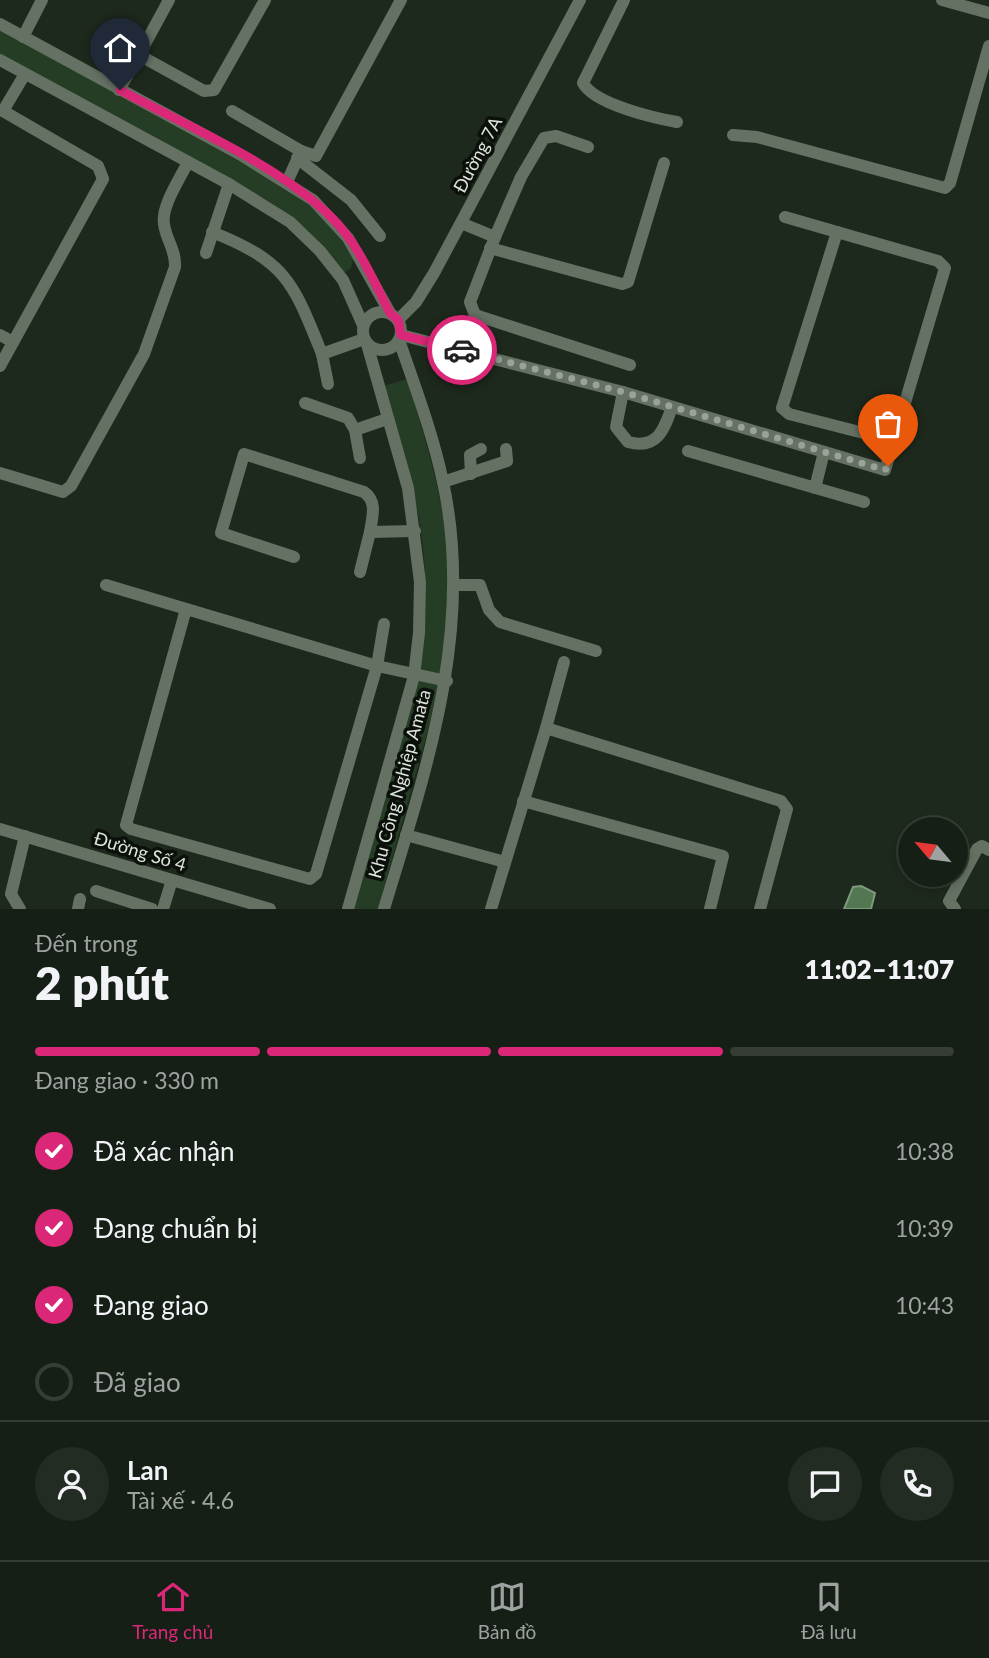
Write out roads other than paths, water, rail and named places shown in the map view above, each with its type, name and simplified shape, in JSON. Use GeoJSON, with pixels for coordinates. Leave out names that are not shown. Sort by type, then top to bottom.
{"type":"FeatureCollection","features":[{"type":"Feature","properties":{"kind":"street"},"geometry":{"type":"LineString","coordinates":[[120,90],[169,0]]}},
{"type":"Feature","properties":{"kind":"street"},"geometry":{"type":"LineString","coordinates":[[139,55],[209,92],[214,90],[265,0]]}},
{"type":"Feature","properties":{"kind":"street"},"geometry":{"type":"LineString","coordinates":[[299,154],[316,156],[401,0]]}},
{"type":"Feature","properties":{"kind":"street","name":"Đường 7A"},"geometry":{"type":"LineString","coordinates":[[394,317],[416,302],[580,0]]}},
{"type":"Feature","properties":{"kind":"street"},"geometry":{"type":"LineString","coordinates":[[624,0],[583,83],[587,91],[618,105],[677,122]]}},
{"type":"Feature","properties":{"kind":"street"},"geometry":{"type":"LineString","coordinates":[[942,0],[989,13]]}},
{"type":"Feature","properties":{"kind":"street"},"geometry":{"type":"LineString","coordinates":[[23,37],[41,1]]}},
{"type":"Feature","properties":{"kind":"street"},"geometry":{"type":"LineString","coordinates":[[0,24],[287,182],[333,219],[366,266],[394,317]]}},
{"type":"Feature","properties":{"kind":"street"},"geometry":{"type":"LineString","coordinates":[[733,135],[757,137],[945,188],[950,183],[989,46]]}},
{"type":"Feature","properties":{"kind":"street","name":"Khu Công Nghiệp Amata"},"geometry":{"type":"LineString","coordinates":[[0,60],[229,184],[290,222],[320,251],[343,280],[365,336],[408,488],[420,582],[414,676],[348,909]]}},
{"type":"Feature","properties":{"kind":"street"},"geometry":{"type":"LineString","coordinates":[[0,366],[103,179],[103,173],[98,166],[2,110],[25,74]]}},
{"type":"Feature","properties":{"kind":"street"},"geometry":{"type":"LineString","coordinates":[[232,111],[299,154],[344,193],[380,236]]}},
{"type":"Feature","properties":{"kind":"street"},"geometry":{"type":"LineString","coordinates":[[588,147],[556,136],[544,138],[521,177],[492,242],[470,302],[475,315],[630,365]]}},
{"type":"Feature","properties":{"kind":"street"},"geometry":{"type":"LineString","coordinates":[[287,182],[299,154]]}},
{"type":"Feature","properties":{"kind":"street"},"geometry":{"type":"LineString","coordinates":[[0,473],[53,492],[63,492],[71,486],[144,354],[175,267],[176,254],[164,226],[164,215],[188,162]]}},
{"type":"Feature","properties":{"kind":"street"},"geometry":{"type":"LineString","coordinates":[[461,223],[492,242],[622,284],[628,282],[664,163]]}},
{"type":"Feature","properties":{"kind":"street"},"geometry":{"type":"LineString","coordinates":[[206,253],[229,184]]}},
{"type":"Feature","properties":{"kind":"street"},"geometry":{"type":"LineString","coordinates":[[365,336],[383,350],[400,337],[623,392],[885,470],[945,268],[938,261],[785,217]]}},
{"type":"Feature","properties":{"kind":"street"},"geometry":{"type":"LineString","coordinates":[[212,232],[252,248],[278,269],[296,296],[322,354],[328,384]]}},
{"type":"Feature","properties":{"kind":"street"},"geometry":{"type":"LineString","coordinates":[[837,232],[782,408],[789,414],[895,441]]}},
{"type":"Feature","properties":{"kind":"street"},"geometry":{"type":"LineString","coordinates":[[322,354],[365,336],[375,312],[394,317]]}},
{"type":"Feature","properties":{"kind":"street","name":"Khu Công Nghiệp Amata"},"geometry":{"type":"LineString","coordinates":[[384,909],[447,681],[454,585],[443,482],[394,317]]}},
{"type":"Feature","properties":{"kind":"street"},"geometry":{"type":"LineString","coordinates":[[0,335],[13,342]]}},
{"type":"Feature","properties":{"kind":"street"},"geometry":{"type":"LineString","coordinates":[[623,392],[616,427],[628,442],[647,444],[656,439],[663,432],[672,407]]}},
{"type":"Feature","properties":{"kind":"street"},"geometry":{"type":"LineString","coordinates":[[305,403],[348,418],[355,430],[360,458]]}},
{"type":"Feature","properties":{"kind":"street"},"geometry":{"type":"LineString","coordinates":[[355,430],[387,419]]}},
{"type":"Feature","properties":{"kind":"street"},"geometry":{"type":"LineString","coordinates":[[471,474],[470,455],[481,449]]}},
{"type":"Feature","properties":{"kind":"street"},"geometry":{"type":"LineString","coordinates":[[443,482],[508,461],[506,449]]}},
{"type":"Feature","properties":{"kind":"street"},"geometry":{"type":"LineString","coordinates":[[688,451],[864,502]]}},
{"type":"Feature","properties":{"kind":"street"},"geometry":{"type":"LineString","coordinates":[[815,488],[824,452]]}},
{"type":"Feature","properties":{"kind":"street"},"geometry":{"type":"LineString","coordinates":[[294,558],[221,533],[244,454],[364,492],[371,497],[374,505],[360,572]]}},
{"type":"Feature","properties":{"kind":"street"},"geometry":{"type":"LineString","coordinates":[[369,532],[415,531]]}},
{"type":"Feature","properties":{"kind":"street"},"geometry":{"type":"LineString","coordinates":[[107,585],[377,666],[447,681]]}},
{"type":"Feature","properties":{"kind":"street"},"geometry":{"type":"LineString","coordinates":[[454,585],[480,585],[489,610],[500,622],[596,651]]}},
{"type":"Feature","properties":{"kind":"street"},"geometry":{"type":"LineString","coordinates":[[186,609],[126,819],[131,829],[310,879],[316,874],[377,666],[384,624]]}},
{"type":"Feature","properties":{"kind":"street"},"geometry":{"type":"LineString","coordinates":[[491,909],[564,662]]}},
{"type":"Feature","properties":{"kind":"street"},"geometry":{"type":"LineString","coordinates":[[546,729],[781,801],[787,809],[760,909]]}},
{"type":"Feature","properties":{"kind":"street"},"geometry":{"type":"LineString","coordinates":[[523,801],[723,856],[710,909]]}},
{"type":"Feature","properties":{"kind":"street","name":"Đường Số 4"},"geometry":{"type":"LineString","coordinates":[[0,829],[270,909]]}},
{"type":"Feature","properties":{"kind":"street"},"geometry":{"type":"LineString","coordinates":[[406,835],[505,862]]}},
{"type":"Feature","properties":{"kind":"street"},"geometry":{"type":"LineString","coordinates":[[20,909],[5,893],[25,836]]}},
{"type":"Feature","properties":{"kind":"street"},"geometry":{"type":"LineString","coordinates":[[955,909],[949,901],[977,849],[982,846],[989,850]]}},
{"type":"Feature","properties":{"kind":"street"},"geometry":{"type":"LineString","coordinates":[[163,909],[172,880]]}},
{"type":"Feature","properties":{"kind":"street"},"geometry":{"type":"LineString","coordinates":[[96,891],[152,909]]}}]}
